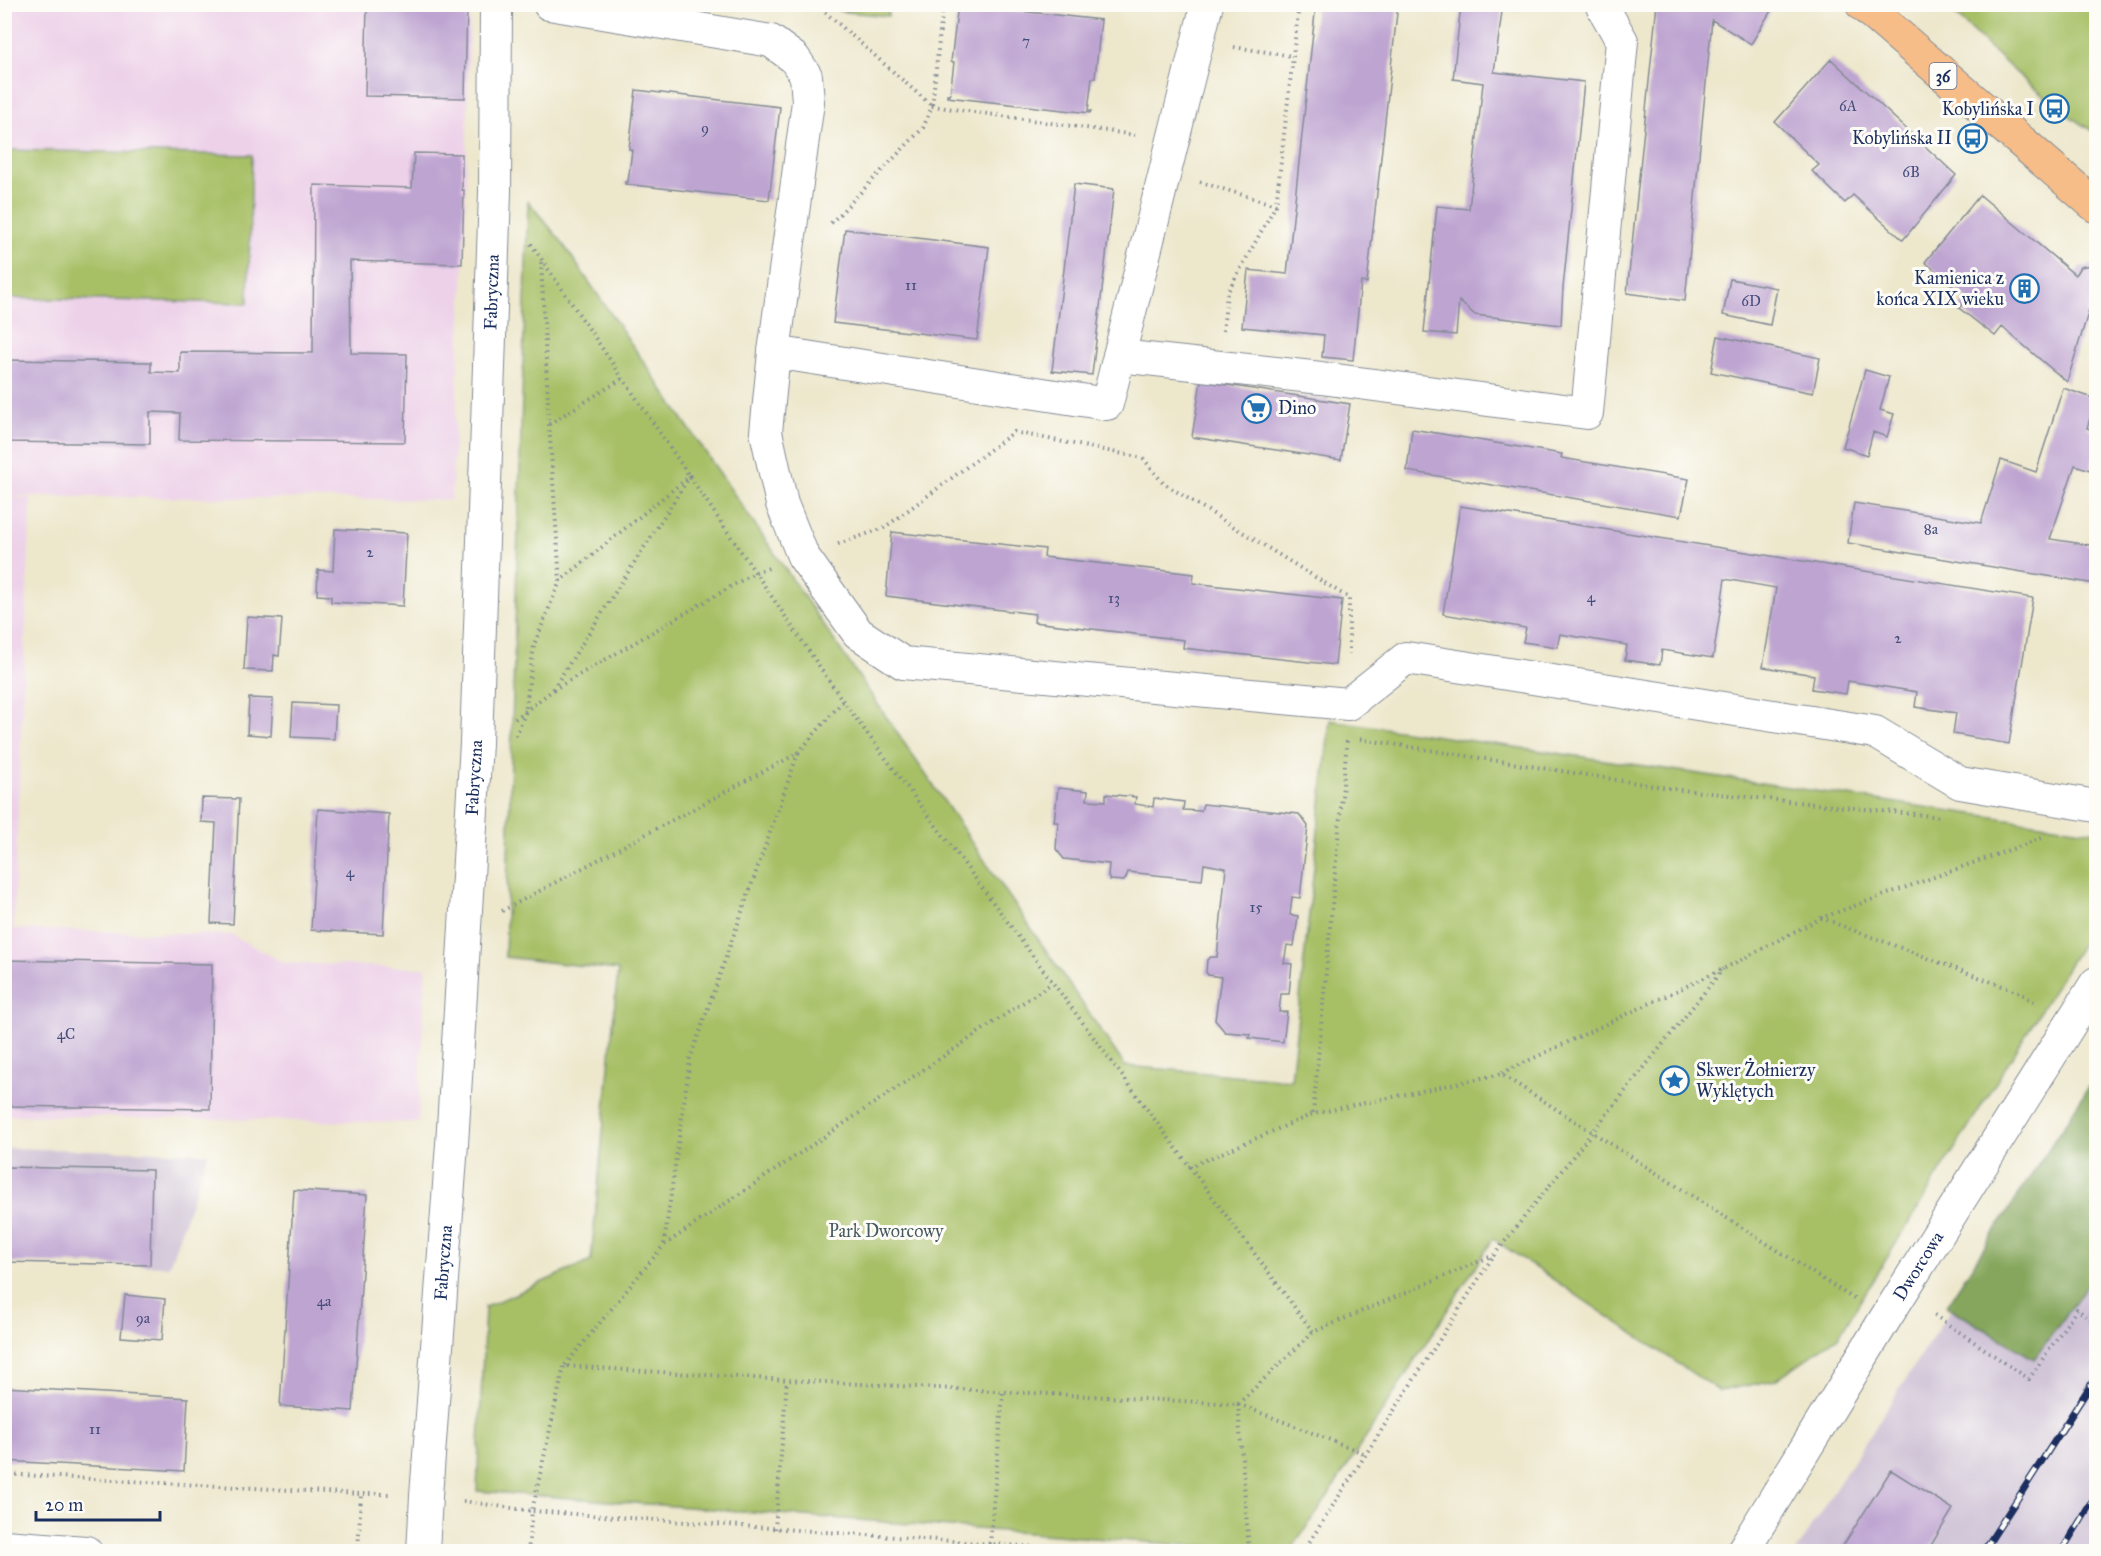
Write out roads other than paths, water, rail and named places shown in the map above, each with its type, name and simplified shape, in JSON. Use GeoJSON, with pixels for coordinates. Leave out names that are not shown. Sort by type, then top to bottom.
{"type":"FeatureCollection","features":[{"type":"Feature","properties":{"kind":"main road","name":"36"},"geometry":{"type":"LineString","coordinates":[[1862,4],[2097,206]]}},
{"type":"Feature","properties":{"kind":"street","name":"Fabryczna"},"geometry":{"type":"LineString","coordinates":[[423,1551],[452,1144],[476,743],[495,204],[496,4]]}},
{"type":"Feature","properties":{"kind":"street"},"geometry":{"type":"LineString","coordinates":[[549,4],[771,41],[794,58],[806,76],[808,102],[774,352],[766,432],[782,504],[803,556],[858,633],[903,663],[1348,704],[1406,658],[1875,732],[1960,783],[2097,806]]}},
{"type":"Feature","properties":{"kind":"street"},"geometry":{"type":"LineString","coordinates":[[774,352],[1107,404],[1207,4]]}},
{"type":"Feature","properties":{"kind":"street"},"geometry":{"type":"LineString","coordinates":[[1119,356],[1321,378],[1587,413],[1622,41],[1601,4]]}},
{"type":"Feature","properties":{"kind":"street","name":"Dworcowa"},"geometry":{"type":"LineString","coordinates":[[1742,1551],[2097,983]]}},
{"type":"Feature","properties":{"kind":"street"},"geometry":{"type":"LineString","coordinates":[[4,1546],[86,1551]]}},
{"type":"Feature","properties":{"kind":"railway"},"geometry":{"type":"LineString","coordinates":[[1983,1552],[2096,1377]]}},
{"type":"Feature","properties":{"kind":"railway"},"geometry":{"type":"LineString","coordinates":[[2061,1552],[2096,1495]]}},
{"type":"Feature","properties":{"kind":"place","name":"Kobylińska I"},"geometry":{"type":"Point","coordinates":[2055,109]}},
{"type":"Feature","properties":{"kind":"place","name":"Kobylińska II"},"geometry":{"type":"Point","coordinates":[1973,138]}},
{"type":"Feature","properties":{"kind":"place","name":"Kamienica z końca XIX wieku"},"geometry":{"type":"Point","coordinates":[2025,288]}},
{"type":"Feature","properties":{"kind":"place","name":"Dino"},"geometry":{"type":"Point","coordinates":[1257,408]}},
{"type":"Feature","properties":{"kind":"place","name":"Skwer Żołnierzy Wyklętych"},"geometry":{"type":"Point","coordinates":[1675,1080]}},
{"type":"Feature","properties":{"kind":"park label","name":"Park Dworcowy"},"geometry":{"type":"Point","coordinates":[886,1231]}}]}
